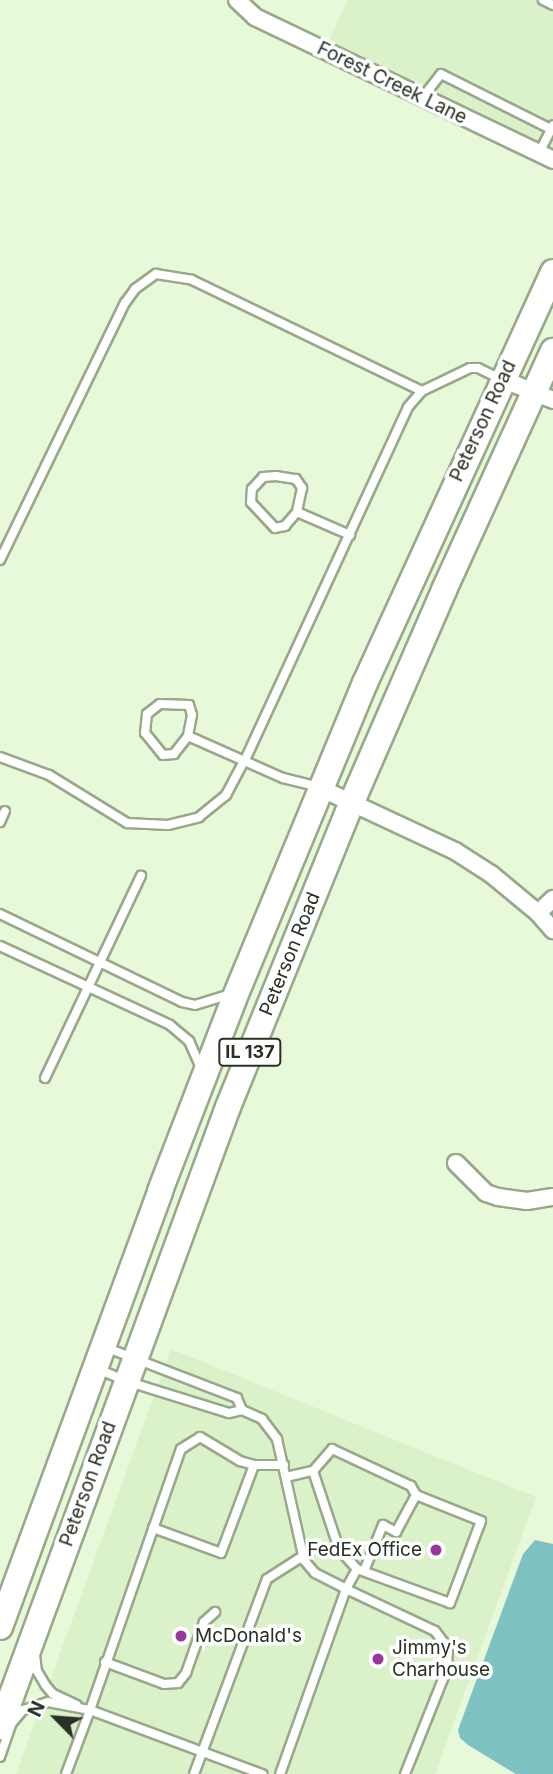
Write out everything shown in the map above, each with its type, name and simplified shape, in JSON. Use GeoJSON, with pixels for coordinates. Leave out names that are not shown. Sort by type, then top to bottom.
{"type":"FeatureCollection","features":[{"type":"Feature","properties":{"kind":"main road","name":"Peterson Road"},"geometry":{"type":"LineString","coordinates":[[0,1627],[204,1077],[320,788],[502,379],[553,272]]}},
{"type":"Feature","properties":{"kind":"main road","name":"Peterson Road"},"geometry":{"type":"LineString","coordinates":[[0,1727],[125,1381],[228,1107],[352,802],[543,396],[553,351]]}},
{"type":"Feature","properties":{"kind":"street","name":"Forest Creek Lane"},"geometry":{"type":"LineString","coordinates":[[237,0],[255,17],[546,156]]}},
{"type":"Feature","properties":{"kind":"street"},"geometry":{"type":"LineString","coordinates":[[502,379],[543,396]]}},
{"type":"Feature","properties":{"kind":"street"},"geometry":{"type":"LineString","coordinates":[[320,788],[455,851],[538,913],[553,930]]}},
{"type":"Feature","properties":{"kind":"street"},"geometry":{"type":"LineString","coordinates":[[538,913],[553,899]]}},
{"type":"Feature","properties":{"kind":"street"},"geometry":{"type":"LineString","coordinates":[[456,1163],[486,1192],[498,1197],[527,1201],[553,1197]]}},
{"type":"Feature","properties":{"kind":"lane"},"geometry":{"type":"LineString","coordinates":[[543,0],[553,5]]}},
{"type":"Feature","properties":{"kind":"lane"},"geometry":{"type":"LineString","coordinates":[[423,97],[441,74],[552,127],[546,156]]}},
{"type":"Feature","properties":{"kind":"lane"},"geometry":{"type":"LineString","coordinates":[[0,560],[125,303],[135,289],[156,274],[192,280],[422,391]]}},
{"type":"Feature","properties":{"kind":"lane"},"geometry":{"type":"LineString","coordinates":[[0,757],[50,775],[127,823],[167,825],[199,817],[226,795],[245,760],[408,408],[422,391],[470,368],[478,368],[502,379]]}},
{"type":"Feature","properties":{"kind":"lane"},"geometry":{"type":"LineString","coordinates":[[263,477],[296,479],[302,488],[297,512],[285,526],[275,528],[251,502],[252,489],[263,477]]}},
{"type":"Feature","properties":{"kind":"lane"},"geometry":{"type":"LineString","coordinates":[[297,512],[349,536]]}},
{"type":"Feature","properties":{"kind":"lane"},"geometry":{"type":"LineString","coordinates":[[160,704],[188,705],[192,715],[188,736],[174,754],[163,755],[145,733],[147,714],[160,704]]}},
{"type":"Feature","properties":{"kind":"lane"},"geometry":{"type":"LineString","coordinates":[[188,736],[283,778],[320,788]]}},
{"type":"Feature","properties":{"kind":"lane"},"geometry":{"type":"LineString","coordinates":[[0,822],[5,811]]}},
{"type":"Feature","properties":{"kind":"lane"},"geometry":{"type":"LineString","coordinates":[[45,1078],[141,876]]}},
{"type":"Feature","properties":{"kind":"lane"},"geometry":{"type":"LineString","coordinates":[[0,914],[182,1002],[195,1005],[237,993]]}},
{"type":"Feature","properties":{"kind":"lane"},"geometry":{"type":"LineString","coordinates":[[0,946],[170,1025],[189,1041],[204,1077]]}},
{"type":"Feature","properties":{"kind":"lane"},"geometry":{"type":"LineString","coordinates":[[99,1357],[134,1357],[237,1398],[242,1409],[262,1419],[277,1439],[303,1556],[315,1573],[435,1631],[448,1648],[447,1670],[405,1774]]}},
{"type":"Feature","properties":{"kind":"lane"},"geometry":{"type":"LineString","coordinates":[[99,1357],[125,1381],[229,1413],[242,1409]]}},
{"type":"Feature","properties":{"kind":"lane"},"geometry":{"type":"LineString","coordinates":[[66,1774],[181,1449],[200,1437],[240,1461],[254,1465],[284,1465]]}},
{"type":"Feature","properties":{"kind":"lane"},"geometry":{"type":"LineString","coordinates":[[286,1477],[313,1471],[332,1449],[411,1486],[416,1495],[481,1521],[450,1603],[361,1570],[339,1549],[313,1471]]}},
{"type":"Feature","properties":{"kind":"lane"},"geometry":{"type":"LineString","coordinates":[[153,1528],[221,1553],[254,1465]]}},
{"type":"Feature","properties":{"kind":"lane"},"geometry":{"type":"LineString","coordinates":[[280,1774],[346,1589],[361,1570],[383,1525],[397,1531],[416,1495]]}},
{"type":"Feature","properties":{"kind":"lane"},"geometry":{"type":"LineString","coordinates":[[194,1774],[267,1579],[303,1556]]}},
{"type":"Feature","properties":{"kind":"lane"},"geometry":{"type":"LineString","coordinates":[[105,1662],[164,1684],[178,1683],[186,1674],[204,1622],[215,1612]]}},
{"type":"Feature","properties":{"kind":"lane"},"geometry":{"type":"LineString","coordinates":[[36,1628],[36,1661],[46,1686],[53,1694],[262,1774]]}},
{"type":"Feature","properties":{"kind":"lane"},"geometry":{"type":"LineString","coordinates":[[0,1757],[12,1723],[23,1710],[48,1702],[90,1710]]}},
{"type":"Feature","properties":{"kind":"shaded area"},"geometry":{"type":"Polygon","coordinates":[[[348,0],[553,0],[553,148],[328,42],[348,0]]]}},
{"type":"Feature","properties":{"kind":"shaded area"},"geometry":{"type":"Polygon","coordinates":[[[171,1349],[536,1497],[435,1774],[16,1774],[171,1349]]]}},
{"type":"Feature","properties":{"kind":"water"},"geometry":{"type":"Polygon","coordinates":[[[535,1540],[553,1544],[553,1774],[516,1774],[468,1745],[460,1738],[458,1730],[523,1554],[535,1540]]]}},
{"type":"Feature","properties":{"kind":"place","name":"FedEx Office"},"geometry":{"type":"Point","coordinates":[436,1550]}},
{"type":"Feature","properties":{"kind":"place","name":"McDonald's"},"geometry":{"type":"Point","coordinates":[181,1636]}},
{"type":"Feature","properties":{"kind":"place","name":"Jimmy's Charhouse"},"geometry":{"type":"Point","coordinates":[378,1659]}}]}
